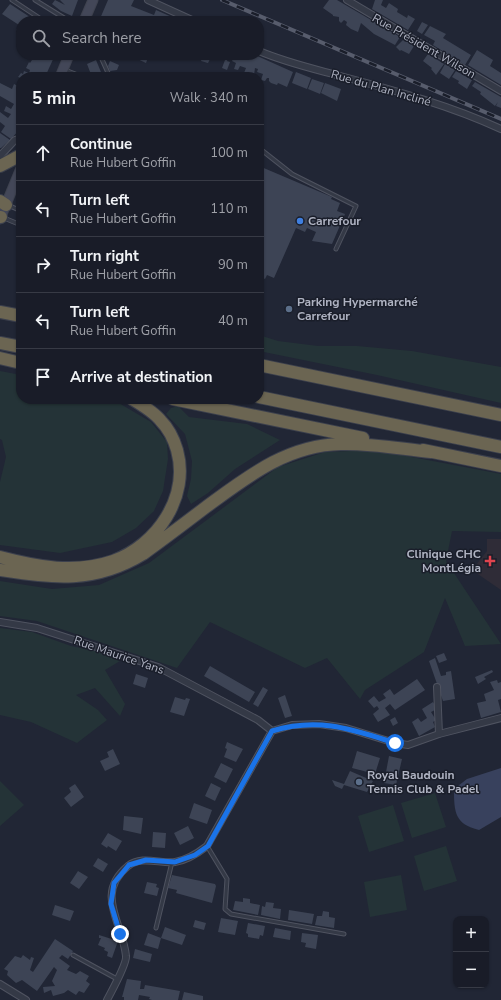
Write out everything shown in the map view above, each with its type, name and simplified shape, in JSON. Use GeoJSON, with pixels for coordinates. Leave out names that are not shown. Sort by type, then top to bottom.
{"type":"FeatureCollection","features":[{"type":"Feature","properties":{"kind":"highway"},"geometry":{"type":"LineString","coordinates":[[0,166],[16,158]]}},
{"type":"Feature","properties":{"kind":"highway"},"geometry":{"type":"LineString","coordinates":[[0,312],[16,315]]}},
{"type":"Feature","properties":{"kind":"highway"},"geometry":{"type":"LineString","coordinates":[[0,343],[16,347]]}},
{"type":"Feature","properties":{"kind":"highway"},"geometry":{"type":"LineString","coordinates":[[0,358],[16,362]]}},
{"type":"Feature","properties":{"kind":"highway"},"geometry":{"type":"LineString","coordinates":[[264,365],[501,415]]}},
{"type":"Feature","properties":{"kind":"highway"},"geometry":{"type":"LineString","coordinates":[[264,398],[501,447]]}},
{"type":"Feature","properties":{"kind":"highway"},"geometry":{"type":"LineString","coordinates":[[0,557],[37,567],[57,569],[82,568],[115,560],[142,545],[160,528],[177,496],[179,483],[178,457],[175,444],[162,421],[139,404]]}},
{"type":"Feature","properties":{"kind":"highway"},"geometry":{"type":"LineString","coordinates":[[197,404],[501,466]]}},
{"type":"Feature","properties":{"kind":"highway"},"geometry":{"type":"LineString","coordinates":[[0,570],[66,578],[95,575],[127,564],[149,550],[242,480],[274,461],[305,449],[340,444],[371,444],[431,452]]}},
{"type":"Feature","properties":{"kind":"main road"},"geometry":{"type":"LineString","coordinates":[[86,16],[93,0]]}},
{"type":"Feature","properties":{"kind":"main road"},"geometry":{"type":"LineString","coordinates":[[61,72],[67,60]]}},
{"type":"Feature","properties":{"kind":"main road"},"geometry":{"type":"LineString","coordinates":[[0,217],[3,203],[16,178]]}},
{"type":"Feature","properties":{"kind":"street"},"geometry":{"type":"LineString","coordinates":[[148,0],[183,16]]}},
{"type":"Feature","properties":{"kind":"street","name":"Rue Président Wilson"},"geometry":{"type":"LineString","coordinates":[[347,0],[501,91]]}},
{"type":"Feature","properties":{"kind":"street","name":"Rue du Plan Incliné"},"geometry":{"type":"LineString","coordinates":[[264,53],[287,62],[343,76],[469,114],[501,129]]}},
{"type":"Feature","properties":{"kind":"street"},"geometry":{"type":"LineString","coordinates":[[0,156],[16,140]]}},
{"type":"Feature","properties":{"kind":"street","name":"Rue Maurice Yans"},"geometry":{"type":"LineString","coordinates":[[0,622],[37,628],[158,667],[258,720],[272,731]]}},
{"type":"Feature","properties":{"kind":"street"},"geometry":{"type":"LineString","coordinates":[[438,687],[439,734]]}},
{"type":"Feature","properties":{"kind":"street"},"geometry":{"type":"LineString","coordinates":[[106,1000],[126,957],[111,904],[114,883],[129,865],[146,860],[172,862],[195,855],[208,846],[272,731],[292,725],[319,724],[346,728],[395,743],[408,745],[439,734],[501,718]]}},
{"type":"Feature","properties":{"kind":"street"},"geometry":{"type":"LineString","coordinates":[[0,984],[26,1000]]}},
{"type":"Feature","properties":{"kind":"lane"},"geometry":{"type":"LineString","coordinates":[[12,0],[36,16]]}},
{"type":"Feature","properties":{"kind":"lane"},"geometry":{"type":"LineString","coordinates":[[35,0],[62,16]]}},
{"type":"Feature","properties":{"kind":"lane"},"geometry":{"type":"LineString","coordinates":[[102,60],[108,72]]}},
{"type":"Feature","properties":{"kind":"lane"},"geometry":{"type":"LineString","coordinates":[[264,152],[292,174],[356,206],[336,249]]}},
{"type":"Feature","properties":{"kind":"lane"},"geometry":{"type":"LineString","coordinates":[[3,203],[16,209]]}},
{"type":"Feature","properties":{"kind":"lane"},"geometry":{"type":"LineString","coordinates":[[0,217],[16,224]]}},
{"type":"Feature","properties":{"kind":"lane"},"geometry":{"type":"LineString","coordinates":[[208,846],[227,879],[225,909],[231,914],[344,934]]}},
{"type":"Feature","properties":{"kind":"lane"},"geometry":{"type":"LineString","coordinates":[[156,928],[172,862]]}},
{"type":"Feature","properties":{"kind":"lane"},"geometry":{"type":"LineString","coordinates":[[73,954],[117,979]]}},
{"type":"Feature","properties":{"kind":"shaded area"},"geometry":{"type":"Polygon","coordinates":[[[264,337],[278,341],[318,346],[357,346],[412,351],[501,367],[501,403],[377,375],[264,352],[264,337]]]}},
{"type":"Feature","properties":{"kind":"shaded area"},"geometry":{"type":"Polygon","coordinates":[[[0,371],[16,374],[16,404],[120,404],[151,422],[167,442],[168,459],[163,491],[154,511],[136,528],[112,542],[60,553],[0,545],[0,482],[6,457],[2,440],[0,439],[0,371]]]}},
{"type":"Feature","properties":{"kind":"shaded area"},"geometry":{"type":"Polygon","coordinates":[[[178,406],[189,417],[247,424],[280,440],[235,469],[208,493],[191,504],[187,496],[191,479],[192,461],[185,434],[166,414],[171,408],[178,406]]]}},
{"type":"Feature","properties":{"kind":"shaded area"},"geometry":{"type":"Polygon","coordinates":[[[375,450],[501,474],[501,532],[452,531],[446,561],[501,644],[465,646],[445,598],[424,652],[365,690],[360,699],[327,658],[305,668],[210,622],[177,668],[37,621],[0,616],[0,581],[52,589],[99,585],[149,563],[278,467],[325,452],[375,450]]]}},
{"type":"Feature","properties":{"kind":"shaded area","name":"Clinique CHC MontLégia"},"geometry":{"type":"Polygon","coordinates":[[[487,539],[501,539],[501,590],[472,570],[487,551],[487,539]]]}},
{"type":"Feature","properties":{"kind":"shaded area"},"geometry":{"type":"Polygon","coordinates":[[[0,628],[32,632],[71,646],[95,651],[120,661],[105,670],[125,704],[120,716],[95,688],[76,695],[98,710],[107,720],[77,743],[31,722],[0,715],[0,628]]]}},
{"type":"Feature","properties":{"kind":"shaded area"},"geometry":{"type":"Polygon","coordinates":[[[0,781],[24,805],[0,826],[0,781]]]}},
{"type":"Feature","properties":{"kind":"shaded area"},"geometry":{"type":"Polygon","coordinates":[[[435,793],[446,827],[412,838],[401,803],[435,793]]]}},
{"type":"Feature","properties":{"kind":"shaded area"},"geometry":{"type":"Polygon","coordinates":[[[393,805],[404,841],[369,852],[358,816],[393,805]]]}},
{"type":"Feature","properties":{"kind":"shaded area"},"geometry":{"type":"Polygon","coordinates":[[[446,846],[457,881],[424,891],[414,856],[446,846]]]}},
{"type":"Feature","properties":{"kind":"shaded area"},"geometry":{"type":"Polygon","coordinates":[[[401,875],[407,910],[370,917],[364,882],[401,875]]]}},
{"type":"Feature","properties":{"kind":"water"},"geometry":{"type":"Polygon","coordinates":[[[501,768],[501,817],[479,830],[471,828],[461,821],[458,816],[455,805],[454,789],[467,779],[501,768]]]}},
{"type":"Feature","properties":{"kind":"building"},"geometry":{"type":"Polygon","coordinates":[[[55,0],[65,5],[60,0],[78,0],[72,16],[61,11],[52,4],[55,0]]]}},
{"type":"Feature","properties":{"kind":"building"},"geometry":{"type":"Polygon","coordinates":[[[108,0],[134,0],[131,6],[154,15],[156,10],[170,16],[101,16],[108,0]]]}},
{"type":"Feature","properties":{"kind":"building"},"geometry":{"type":"Polygon","coordinates":[[[329,0],[337,0],[400,37],[395,45],[374,34],[361,23],[358,32],[351,29],[346,25],[347,22],[344,20],[341,23],[339,21],[339,17],[333,16],[323,8],[329,0]]]}},
{"type":"Feature","properties":{"kind":"building"},"geometry":{"type":"Polygon","coordinates":[[[375,0],[383,0],[381,5],[386,8],[389,3],[398,9],[397,12],[407,18],[408,15],[415,19],[408,30],[372,9],[375,0]]]}},
{"type":"Feature","properties":{"kind":"building"},"geometry":{"type":"Polygon","coordinates":[[[10,4],[28,16],[16,16],[16,23],[2,14],[10,4]]]}},
{"type":"Feature","properties":{"kind":"building"},"geometry":{"type":"Polygon","coordinates":[[[422,22],[428,25],[422,34],[417,31],[422,22]]]}},
{"type":"Feature","properties":{"kind":"building"},"geometry":{"type":"Polygon","coordinates":[[[430,26],[446,34],[443,38],[471,55],[465,65],[433,45],[435,41],[424,35],[430,26]]]}},
{"type":"Feature","properties":{"kind":"building"},"geometry":{"type":"Polygon","coordinates":[[[404,39],[414,46],[409,54],[401,50],[400,51],[396,47],[404,39]]]}},
{"type":"Feature","properties":{"kind":"building"},"geometry":{"type":"Polygon","coordinates":[[[477,50],[493,60],[490,66],[501,73],[501,85],[468,65],[477,50]]]}},
{"type":"Feature","properties":{"kind":"building"},"geometry":{"type":"Polygon","coordinates":[[[428,54],[444,64],[436,75],[431,69],[432,68],[423,61],[428,54]]]}},
{"type":"Feature","properties":{"kind":"building"},"geometry":{"type":"Polygon","coordinates":[[[264,59],[293,72],[287,87],[278,83],[277,85],[271,83],[269,78],[264,81],[264,72],[257,72],[258,69],[255,68],[254,72],[244,72],[246,68],[240,66],[238,70],[234,69],[236,63],[232,61],[264,59]]]}},
{"type":"Feature","properties":{"kind":"building"},"geometry":{"type":"Polygon","coordinates":[[[32,60],[53,60],[47,72],[29,72],[30,70],[26,68],[29,62],[30,63],[32,60]]]}},
{"type":"Feature","properties":{"kind":"building"},"geometry":{"type":"Polygon","coordinates":[[[96,60],[101,72],[90,72],[87,64],[96,60]]]}},
{"type":"Feature","properties":{"kind":"building"},"geometry":{"type":"Polygon","coordinates":[[[140,60],[147,60],[146,63],[140,60]]]}},
{"type":"Feature","properties":{"kind":"building"},"geometry":{"type":"Polygon","coordinates":[[[201,60],[210,60],[208,63],[201,60]]]}},
{"type":"Feature","properties":{"kind":"building"},"geometry":{"type":"Polygon","coordinates":[[[225,60],[230,62],[227,70],[222,68],[225,60]]]}},
{"type":"Feature","properties":{"kind":"building"},"geometry":{"type":"Polygon","coordinates":[[[110,61],[119,65],[117,70],[110,71],[108,66],[110,61]]]}},
{"type":"Feature","properties":{"kind":"building"},"geometry":{"type":"Polygon","coordinates":[[[445,64],[455,70],[449,79],[440,73],[445,64]]]}},
{"type":"Feature","properties":{"kind":"building"},"geometry":{"type":"Polygon","coordinates":[[[456,71],[472,80],[467,89],[458,83],[459,81],[452,77],[456,71]]]}},
{"type":"Feature","properties":{"kind":"building"},"geometry":{"type":"Polygon","coordinates":[[[296,72],[311,78],[307,89],[292,83],[296,72]]]}},
{"type":"Feature","properties":{"kind":"building"},"geometry":{"type":"Polygon","coordinates":[[[312,79],[324,83],[320,94],[308,89],[312,79]]]}},
{"type":"Feature","properties":{"kind":"building"},"geometry":{"type":"Polygon","coordinates":[[[475,82],[501,97],[501,108],[496,106],[498,102],[495,106],[480,94],[481,92],[472,86],[475,82]]]}},
{"type":"Feature","properties":{"kind":"building"},"geometry":{"type":"Polygon","coordinates":[[[0,83],[12,89],[14,84],[16,85],[16,134],[11,139],[1,132],[5,126],[0,122],[0,112],[8,118],[11,114],[4,111],[6,106],[11,109],[14,104],[0,96],[0,83]]]}},
{"type":"Feature","properties":{"kind":"building"},"geometry":{"type":"Polygon","coordinates":[[[325,83],[341,89],[337,101],[321,93],[325,83]]]}},
{"type":"Feature","properties":{"kind":"building"},"geometry":{"type":"Polygon","coordinates":[[[0,133],[10,140],[1,148],[0,148],[0,133]]]}},
{"type":"Feature","properties":{"kind":"building","name":"Carrefour"},"geometry":{"type":"Polygon","coordinates":[[[264,168],[332,197],[331,199],[340,203],[337,211],[345,214],[332,244],[312,241],[316,232],[307,228],[305,232],[296,228],[274,278],[267,275],[265,279],[264,168]]]}},
{"type":"Feature","properties":{"kind":"building"},"geometry":{"type":"Polygon","coordinates":[[[444,653],[447,660],[439,663],[436,656],[444,653]]]}},
{"type":"Feature","properties":{"kind":"building"},"geometry":{"type":"Polygon","coordinates":[[[435,658],[441,676],[446,675],[446,672],[451,671],[455,699],[443,701],[429,661],[435,658]]]}},
{"type":"Feature","properties":{"kind":"building"},"geometry":{"type":"Polygon","coordinates":[[[210,666],[255,692],[249,702],[204,676],[210,666]]]}},
{"type":"Feature","properties":{"kind":"building"},"geometry":{"type":"Polygon","coordinates":[[[492,670],[493,672],[484,677],[486,679],[478,684],[475,677],[492,670]]]}},
{"type":"Feature","properties":{"kind":"building"},"geometry":{"type":"Polygon","coordinates":[[[136,674],[148,678],[145,688],[133,684],[136,674]]]}},
{"type":"Feature","properties":{"kind":"building"},"geometry":{"type":"Polygon","coordinates":[[[417,679],[425,690],[395,710],[390,704],[385,708],[390,715],[378,722],[373,714],[379,709],[377,706],[374,708],[368,701],[374,696],[379,702],[386,698],[383,694],[390,689],[394,695],[417,679]]]}},
{"type":"Feature","properties":{"kind":"building"},"geometry":{"type":"Polygon","coordinates":[[[497,680],[498,683],[501,682],[501,699],[498,700],[501,712],[481,718],[477,703],[486,701],[484,694],[494,690],[490,682],[497,680]]]}},
{"type":"Feature","properties":{"kind":"building"},"geometry":{"type":"Polygon","coordinates":[[[263,687],[268,690],[258,707],[253,704],[263,687]]]}},
{"type":"Feature","properties":{"kind":"building"},"geometry":{"type":"Polygon","coordinates":[[[285,695],[292,716],[285,718],[278,698],[285,695]]]}},
{"type":"Feature","properties":{"kind":"building"},"geometry":{"type":"Polygon","coordinates":[[[175,697],[185,700],[186,698],[190,699],[184,716],[170,712],[175,697]]]}},
{"type":"Feature","properties":{"kind":"building"},"geometry":{"type":"Polygon","coordinates":[[[433,702],[437,709],[431,712],[436,720],[433,722],[435,727],[419,736],[412,722],[418,718],[421,722],[427,718],[422,709],[433,702]]]}},
{"type":"Feature","properties":{"kind":"building"},"geometry":{"type":"Polygon","coordinates":[[[395,717],[398,723],[393,726],[390,720],[395,717]]]}},
{"type":"Feature","properties":{"kind":"building"},"geometry":{"type":"Polygon","coordinates":[[[227,742],[243,749],[236,762],[224,757],[227,749],[225,748],[227,742]]]}},
{"type":"Feature","properties":{"kind":"building"},"geometry":{"type":"Polygon","coordinates":[[[113,749],[120,764],[105,771],[100,761],[109,757],[107,752],[113,749]]]}},
{"type":"Feature","properties":{"kind":"building"},"geometry":{"type":"Polygon","coordinates":[[[357,751],[380,758],[375,774],[352,768],[357,751]]]}},
{"type":"Feature","properties":{"kind":"building"},"geometry":{"type":"Polygon","coordinates":[[[389,756],[402,759],[396,785],[384,783],[389,756]]]}},
{"type":"Feature","properties":{"kind":"building"},"geometry":{"type":"Polygon","coordinates":[[[221,763],[233,769],[226,783],[214,777],[221,763]]]}},
{"type":"Feature","properties":{"kind":"building","name":"Royal Baudouin Tennis Club & Padel"},"geometry":{"type":"Polygon","coordinates":[[[350,771],[373,781],[367,792],[344,785],[342,789],[335,786],[332,780],[344,784],[350,771]]]}},
{"type":"Feature","properties":{"kind":"building"},"geometry":{"type":"Polygon","coordinates":[[[211,783],[221,788],[215,801],[205,796],[211,783]]]}},
{"type":"Feature","properties":{"kind":"building"},"geometry":{"type":"Polygon","coordinates":[[[75,784],[84,797],[71,807],[64,798],[71,792],[69,788],[75,784]]]}},
{"type":"Feature","properties":{"kind":"building"},"geometry":{"type":"Polygon","coordinates":[[[194,803],[212,810],[207,824],[189,818],[194,803]]]}},
{"type":"Feature","properties":{"kind":"building"},"geometry":{"type":"Polygon","coordinates":[[[124,816],[143,818],[141,834],[123,830],[124,816]]]}},
{"type":"Feature","properties":{"kind":"building"},"geometry":{"type":"Polygon","coordinates":[[[188,826],[194,838],[180,845],[174,833],[188,826]]]}},
{"type":"Feature","properties":{"kind":"building"},"geometry":{"type":"Polygon","coordinates":[[[153,832],[166,833],[165,848],[152,847],[153,832]]]}},
{"type":"Feature","properties":{"kind":"building"},"geometry":{"type":"Polygon","coordinates":[[[108,833],[122,841],[116,851],[101,844],[108,833]]]}},
{"type":"Feature","properties":{"kind":"building"},"geometry":{"type":"Polygon","coordinates":[[[98,858],[108,864],[103,872],[93,866],[98,858]]]}},
{"type":"Feature","properties":{"kind":"building"},"geometry":{"type":"Polygon","coordinates":[[[78,871],[88,877],[79,889],[70,883],[78,871]]]}},
{"type":"Feature","properties":{"kind":"building"},"geometry":{"type":"Polygon","coordinates":[[[172,875],[215,884],[216,886],[212,903],[176,893],[177,890],[168,888],[172,875]]]}},
{"type":"Feature","properties":{"kind":"building"},"geometry":{"type":"Polygon","coordinates":[[[147,882],[157,884],[156,887],[159,888],[157,896],[144,893],[147,882]]]}},
{"type":"Feature","properties":{"kind":"building"},"geometry":{"type":"Polygon","coordinates":[[[243,898],[250,899],[250,903],[260,905],[258,915],[233,910],[235,901],[243,902],[243,898]]]}},
{"type":"Feature","properties":{"kind":"building"},"geometry":{"type":"Polygon","coordinates":[[[266,902],[274,903],[273,908],[281,909],[280,919],[261,915],[262,906],[265,907],[266,902]]]}},
{"type":"Feature","properties":{"kind":"building"},"geometry":{"type":"Polygon","coordinates":[[[55,905],[74,911],[70,921],[52,915],[55,905]]]}},
{"type":"Feature","properties":{"kind":"building"},"geometry":{"type":"Polygon","coordinates":[[[289,910],[314,914],[312,924],[288,920],[289,910]]]}},
{"type":"Feature","properties":{"kind":"building"},"geometry":{"type":"Polygon","coordinates":[[[323,911],[329,912],[329,917],[335,918],[334,928],[315,925],[317,916],[322,916],[323,911]]]}},
{"type":"Feature","properties":{"kind":"building"},"geometry":{"type":"Polygon","coordinates":[[[221,918],[238,921],[235,935],[218,932],[221,918]]]}},
{"type":"Feature","properties":{"kind":"building"},"geometry":{"type":"Polygon","coordinates":[[[195,920],[206,923],[204,930],[193,927],[195,920]]]}},
{"type":"Feature","properties":{"kind":"building"},"geometry":{"type":"Polygon","coordinates":[[[248,923],[265,926],[263,936],[260,935],[259,939],[248,937],[248,934],[246,933],[248,923]]]}},
{"type":"Feature","properties":{"kind":"building"},"geometry":{"type":"Polygon","coordinates":[[[165,927],[186,935],[182,945],[161,938],[165,927]]]}},
{"type":"Feature","properties":{"kind":"building"},"geometry":{"type":"Polygon","coordinates":[[[275,928],[291,931],[290,940],[273,937],[275,928]]]}},
{"type":"Feature","properties":{"kind":"building"},"geometry":{"type":"Polygon","coordinates":[[[148,933],[161,938],[158,949],[144,945],[148,933]]]}},
{"type":"Feature","properties":{"kind":"building"},"geometry":{"type":"Polygon","coordinates":[[[302,933],[318,935],[316,949],[305,947],[306,943],[301,942],[302,933]]]}},
{"type":"Feature","properties":{"kind":"building"},"geometry":{"type":"Polygon","coordinates":[[[99,935],[118,941],[112,958],[107,956],[108,952],[104,950],[105,948],[98,945],[101,938],[99,938],[99,935]]]}},
{"type":"Feature","properties":{"kind":"building"},"geometry":{"type":"Polygon","coordinates":[[[55,939],[73,951],[68,959],[62,955],[59,958],[70,966],[67,970],[76,974],[80,971],[89,976],[86,981],[90,984],[84,993],[79,991],[76,995],[68,990],[64,993],[53,996],[51,990],[44,993],[43,987],[55,986],[52,981],[57,970],[54,967],[37,991],[22,980],[16,983],[7,975],[8,971],[4,969],[15,956],[21,958],[23,955],[30,960],[31,957],[34,958],[30,970],[33,972],[55,939]]]}},
{"type":"Feature","properties":{"kind":"building"},"geometry":{"type":"Polygon","coordinates":[[[135,949],[152,954],[150,962],[133,958],[135,949]]]}},
{"type":"Feature","properties":{"kind":"building"},"geometry":{"type":"Polygon","coordinates":[[[127,979],[141,981],[140,989],[144,989],[145,985],[180,991],[178,1000],[152,1000],[149,999],[150,997],[139,995],[138,1000],[124,1000],[124,997],[122,997],[127,979]]]}},
{"type":"Feature","properties":{"kind":"building"},"geometry":{"type":"Polygon","coordinates":[[[184,992],[203,996],[203,1000],[182,1000],[184,992]]]}},
{"type":"Feature","properties":{"kind":"railway"},"geometry":{"type":"LineString","coordinates":[[222,0],[260,16]]}},
{"type":"Feature","properties":{"kind":"railway"},"geometry":{"type":"LineString","coordinates":[[264,18],[501,119]]}},
{"type":"Feature","properties":{"kind":"place","name":"Carrefour"},"geometry":{"type":"Point","coordinates":[300,221]}},
{"type":"Feature","properties":{"kind":"place","name":"Parking Hypermarché Carrefour"},"geometry":{"type":"Point","coordinates":[289,309]}},
{"type":"Feature","properties":{"kind":"place","name":"Clinique CHC MontLégia"},"geometry":{"type":"Point","coordinates":[490,561]}},
{"type":"Feature","properties":{"kind":"place","name":"Royal Baudouin Tennis Club & Padel"},"geometry":{"type":"Point","coordinates":[359,782]}},
{"type":"Feature","properties":{"kind":"route"},"geometry":{"type":"LineString","coordinates":[[120,934],[111,904],[114,883],[129,865],[146,860],[175,862],[195,855],[208,846],[265,741],[272,731],[292,725],[319,724],[346,728],[395,743]]}}]}
